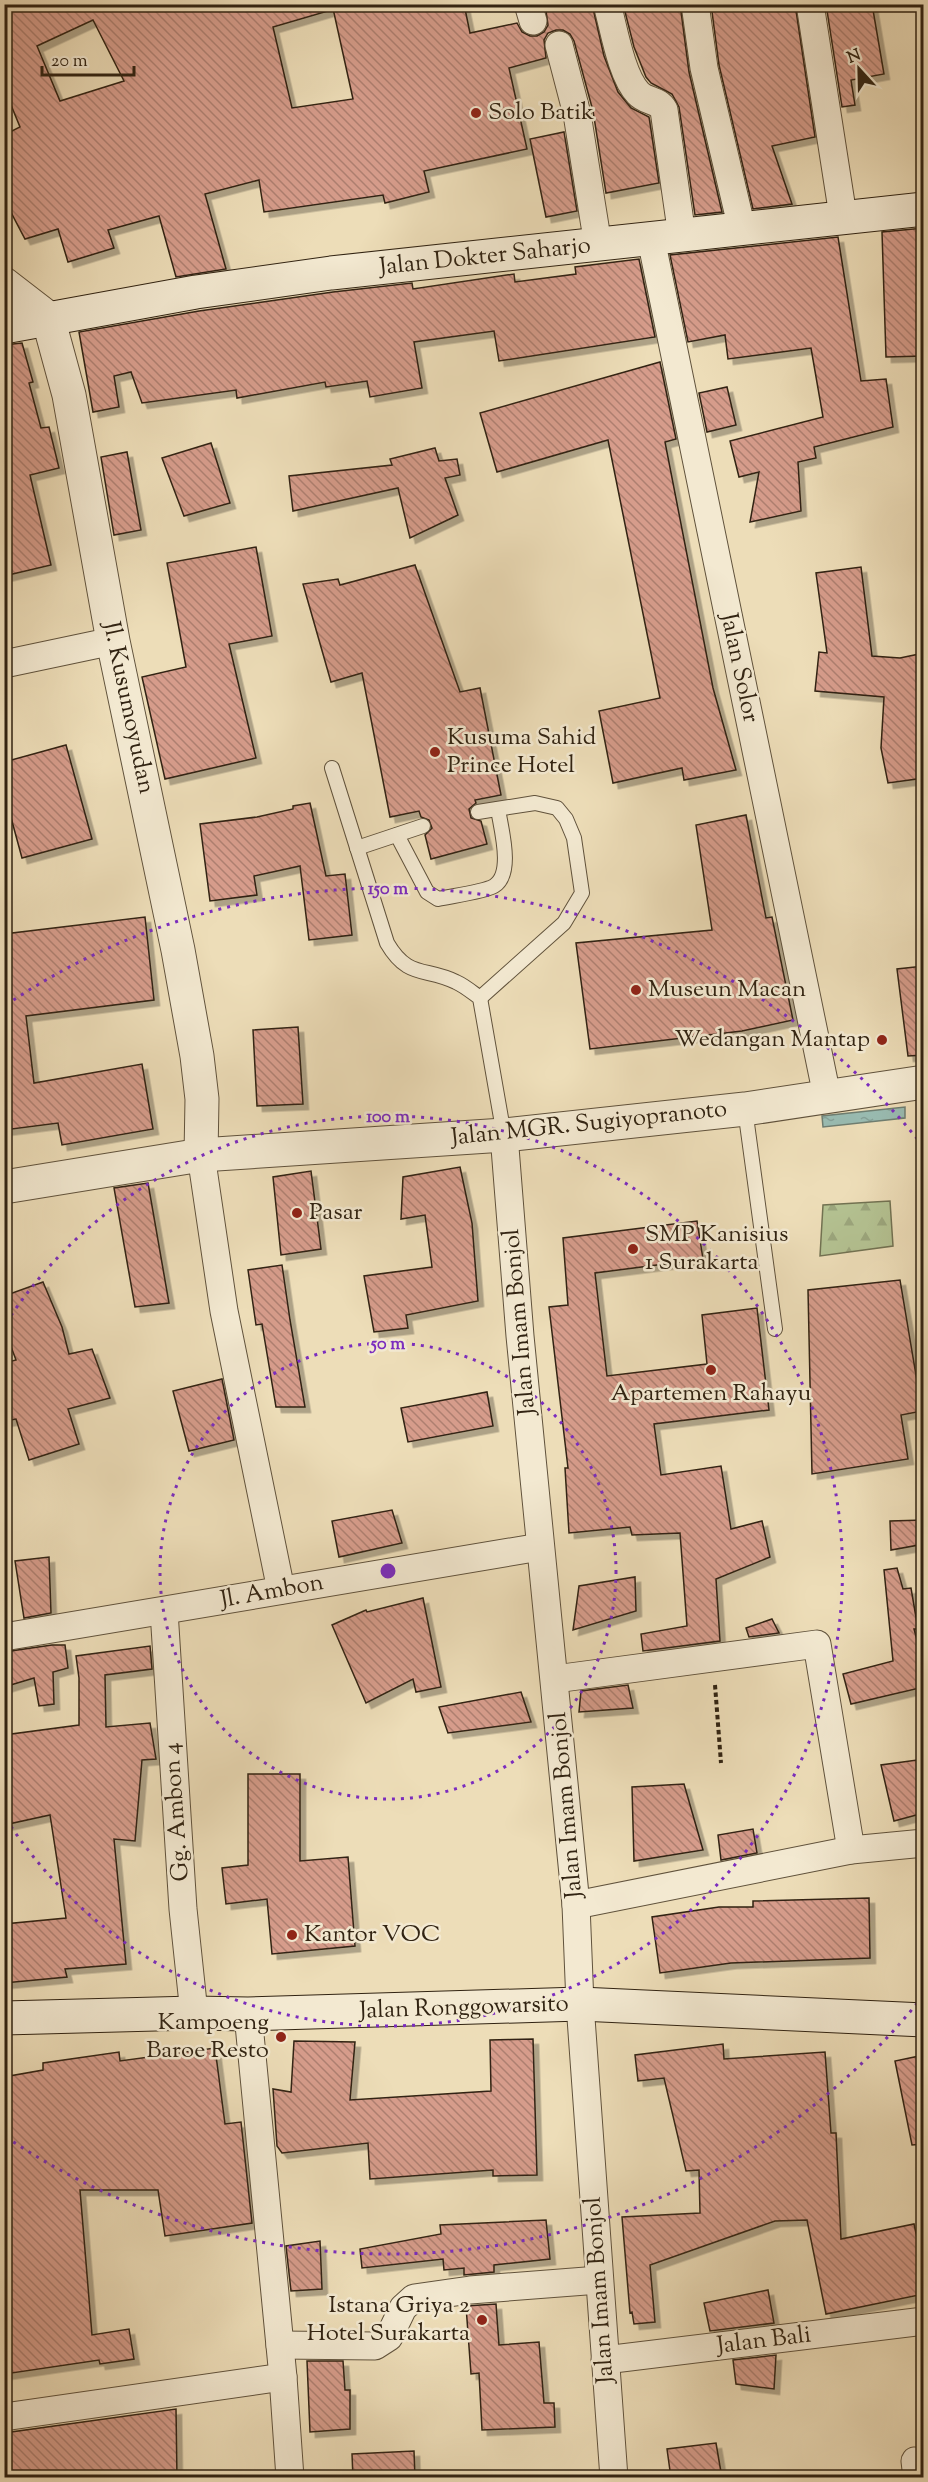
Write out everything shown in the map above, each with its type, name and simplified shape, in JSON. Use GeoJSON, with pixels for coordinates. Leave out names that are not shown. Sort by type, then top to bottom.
{"type":"FeatureCollection","features":[{"type":"Feature","properties":{"kind":"main road","name":"Jalan Dokter Saharjo"},"geometry":{"type":"LineString","coordinates":[[4,327],[196,292],[332,273],[924,209]]}},
{"type":"Feature","properties":{"kind":"main road"},"geometry":{"type":"LineString","coordinates":[[4,284],[48,318]]}},
{"type":"Feature","properties":{"kind":"main road","name":"Jl. Kusumoyudan"},"geometry":{"type":"LineString","coordinates":[[48,318],[69,395],[113,641],[170,906],[197,1056],[202,1099],[201,1155]]}},
{"type":"Feature","properties":{"kind":"main road","name":"Jalan MGR. Sugiyopranoto"},"geometry":{"type":"LineString","coordinates":[[4,1187],[201,1155],[504,1135],[745,1109],[924,1082]]}},
{"type":"Feature","properties":{"kind":"main road","name":"Jalan Ronggowarsito"},"geometry":{"type":"LineString","coordinates":[[4,2018],[194,2013],[248,2014],[580,2004],[924,2020]]}},
{"type":"Feature","properties":{"kind":"street","name":"Jalan Solor"},"geometry":{"type":"LineString","coordinates":[[607,4],[632,84],[642,97],[659,102],[664,110],[666,238],[827,1096]]}},
{"type":"Feature","properties":{"kind":"street"},"geometry":{"type":"LineString","coordinates":[[695,4],[704,68],[742,229]]}},
{"type":"Feature","properties":{"kind":"street"},"geometry":{"type":"LineString","coordinates":[[810,4],[843,216]]}},
{"type":"Feature","properties":{"kind":"street"},"geometry":{"type":"LineString","coordinates":[[559,45],[577,114],[598,245]]}},
{"type":"Feature","properties":{"kind":"street"},"geometry":{"type":"LineString","coordinates":[[4,664],[113,641]]}},
{"type":"Feature","properties":{"kind":"street","name":"Jalan Imam Bonjol"},"geometry":{"type":"LineString","coordinates":[[504,1135],[540,1547],[576,1905],[580,2004],[614,2478]]}},
{"type":"Feature","properties":{"kind":"street"},"geometry":{"type":"LineString","coordinates":[[201,1155],[224,1311],[281,1590]]}},
{"type":"Feature","properties":{"kind":"street","name":"Jl. Ambon"},"geometry":{"type":"LineString","coordinates":[[4,1637],[540,1547]]}},
{"type":"Feature","properties":{"kind":"street","name":"Gg. Ambon 4"},"geometry":{"type":"LineString","coordinates":[[186,1607],[183,1910],[194,2013]]}},
{"type":"Feature","properties":{"kind":"street"},"geometry":{"type":"LineString","coordinates":[[555,1679],[817,1644],[851,1850]]}},
{"type":"Feature","properties":{"kind":"street"},"geometry":{"type":"LineString","coordinates":[[576,1905],[851,1850],[924,1843]]}},
{"type":"Feature","properties":{"kind":"street"},"geometry":{"type":"LineString","coordinates":[[248,2014],[283,2377],[290,2478]]}},
{"type":"Feature","properties":{"kind":"street"},"geometry":{"type":"LineString","coordinates":[[280,2346],[375,2346],[389,2337],[403,2308],[414,2298],[470,2290],[599,2280]]}},
{"type":"Feature","properties":{"kind":"street","name":"Jalan Bali"},"geometry":{"type":"LineString","coordinates":[[605,2360],[924,2321]]}},
{"type":"Feature","properties":{"kind":"street"},"geometry":{"type":"LineString","coordinates":[[4,2417],[283,2377]]}},
{"type":"Feature","properties":{"kind":"lane"},"geometry":{"type":"LineString","coordinates":[[332,768],[387,943],[395,956],[411,969],[456,982],[480,998],[504,1135]]}},
{"type":"Feature","properties":{"kind":"lane"},"geometry":{"type":"LineString","coordinates":[[478,812],[535,803],[557,808],[566,819],[574,838],[582,893],[564,923],[480,998]]}},
{"type":"Feature","properties":{"kind":"lane"},"geometry":{"type":"LineString","coordinates":[[397,835],[427,892],[432,896],[438,899],[493,886],[502,878],[505,861],[498,809]]}},
{"type":"Feature","properties":{"kind":"lane"},"geometry":{"type":"LineString","coordinates":[[357,848],[423,826]]}},
{"type":"Feature","properties":{"kind":"lane"},"geometry":{"type":"LineString","coordinates":[[745,1109],[775,1329]]}},
{"type":"Feature","properties":{"kind":"path"},"geometry":{"type":"LineString","coordinates":[[713,1658],[721,1763]]}},
{"type":"Feature","properties":{"kind":"green space"},"geometry":{"type":"Polygon","coordinates":[[[890,1201],[893,1246],[820,1256],[823,1205],[890,1201]]]}},
{"type":"Feature","properties":{"kind":"water"},"geometry":{"type":"Polygon","coordinates":[[[905,1107],[905,1118],[823,1127],[822,1116],[905,1107]]]}},
{"type":"Feature","properties":{"kind":"building"},"geometry":{"type":"Polygon","coordinates":[[[4,4],[328,4],[328,11],[273,27],[292,108],[353,99],[332,4],[464,4],[470,33],[517,23],[522,32],[530,36],[537,36],[544,32],[548,25],[545,4],[592,4],[604,56],[618,92],[631,108],[649,117],[659,183],[606,193],[593,111],[574,41],[570,34],[563,30],[556,30],[548,33],[544,40],[546,58],[509,68],[527,149],[424,171],[429,192],[385,203],[383,195],[264,212],[259,180],[205,194],[226,269],[176,277],[159,216],[108,230],[114,248],[68,262],[58,229],[25,239],[4,199],[4,135],[20,127],[4,88],[4,4]],[[93,20],[37,46],[60,101],[124,81],[93,20]]]}},
{"type":"Feature","properties":{"kind":"building"},"geometry":{"type":"Polygon","coordinates":[[[623,4],[680,4],[689,72],[722,212],[695,215],[679,107],[672,94],[651,83],[646,77],[634,47],[623,4]]]}},
{"type":"Feature","properties":{"kind":"building"},"geometry":{"type":"Polygon","coordinates":[[[711,4],[795,4],[815,137],[772,146],[792,204],[753,209],[719,65],[711,4]]]}},
{"type":"Feature","properties":{"kind":"building"},"geometry":{"type":"Polygon","coordinates":[[[826,4],[872,4],[884,74],[851,80],[855,105],[842,107],[826,4]]]}},
{"type":"Feature","properties":{"kind":"building"},"geometry":{"type":"Polygon","coordinates":[[[564,132],[577,211],[546,217],[530,139],[564,132]]]}},
{"type":"Feature","properties":{"kind":"building"},"geometry":{"type":"Polygon","coordinates":[[[924,228],[924,356],[886,357],[882,232],[924,228]]]}},
{"type":"Feature","properties":{"kind":"building"},"geometry":{"type":"Polygon","coordinates":[[[838,237],[861,381],[886,379],[893,427],[814,447],[816,458],[798,462],[801,511],[750,522],[759,472],[739,477],[730,441],[823,417],[811,348],[728,359],[725,335],[688,342],[670,255],[838,237]]]}},
{"type":"Feature","properties":{"kind":"building"},"geometry":{"type":"Polygon","coordinates":[[[639,259],[655,337],[499,361],[494,331],[414,342],[422,388],[370,397],[367,381],[326,387],[325,382],[237,398],[236,390],[142,403],[131,372],[114,376],[119,407],[93,412],[79,332],[199,311],[333,292],[412,283],[413,289],[514,274],[515,282],[576,274],[575,267],[639,259]]]}},
{"type":"Feature","properties":{"kind":"building"},"geometry":{"type":"Polygon","coordinates":[[[22,343],[33,382],[29,383],[41,428],[49,427],[59,468],[30,475],[51,565],[4,576],[4,345],[22,343]]]}},
{"type":"Feature","properties":{"kind":"building"},"geometry":{"type":"Polygon","coordinates":[[[660,362],[676,439],[665,442],[713,688],[736,770],[684,780],[682,768],[613,783],[599,711],[660,698],[608,440],[497,472],[480,413],[660,362]]]}},
{"type":"Feature","properties":{"kind":"building"},"geometry":{"type":"Polygon","coordinates":[[[727,387],[736,425],[707,432],[699,393],[727,387]]]}},
{"type":"Feature","properties":{"kind":"building"},"geometry":{"type":"Polygon","coordinates":[[[211,443],[230,503],[184,516],[162,458],[211,443]]]}},
{"type":"Feature","properties":{"kind":"building"},"geometry":{"type":"Polygon","coordinates":[[[435,448],[439,461],[457,459],[460,475],[445,478],[458,515],[410,538],[398,488],[293,511],[289,476],[392,465],[390,459],[435,448]]]}},
{"type":"Feature","properties":{"kind":"building"},"geometry":{"type":"Polygon","coordinates":[[[127,452],[141,530],[114,535],[101,457],[127,452]]]}},
{"type":"Feature","properties":{"kind":"building"},"geometry":{"type":"Polygon","coordinates":[[[256,547],[272,636],[229,644],[256,758],[165,779],[142,677],[186,667],[167,563],[256,547]]]}},
{"type":"Feature","properties":{"kind":"building"},"geometry":{"type":"Polygon","coordinates":[[[415,565],[460,692],[480,688],[501,795],[475,800],[476,803],[469,809],[471,818],[481,821],[487,844],[431,859],[425,835],[432,828],[429,820],[421,817],[419,811],[390,817],[362,673],[331,682],[303,584],[338,579],[340,585],[415,565]]]}},
{"type":"Feature","properties":{"kind":"building"},"geometry":{"type":"Polygon","coordinates":[[[861,567],[872,656],[900,658],[924,653],[924,778],[888,783],[881,748],[884,697],[815,691],[819,652],[827,653],[816,573],[861,567]]]}},
{"type":"Feature","properties":{"kind":"building"},"geometry":{"type":"Polygon","coordinates":[[[66,745],[92,839],[22,858],[4,792],[4,762],[66,745]]]}},
{"type":"Feature","properties":{"kind":"building"},"geometry":{"type":"Polygon","coordinates":[[[310,803],[326,876],[345,874],[352,935],[309,940],[300,866],[254,876],[257,895],[210,901],[200,824],[257,817],[310,803]]]}},
{"type":"Feature","properties":{"kind":"building"},"geometry":{"type":"Polygon","coordinates":[[[746,815],[766,918],[772,917],[793,1020],[742,1031],[590,1049],[576,943],[712,930],[696,825],[746,815]]]}},
{"type":"Feature","properties":{"kind":"building"},"geometry":{"type":"Polygon","coordinates":[[[145,917],[154,1000],[26,1016],[34,1083],[142,1064],[153,1129],[62,1145],[58,1123],[4,1130],[4,934],[145,917]]]}},
{"type":"Feature","properties":{"kind":"building"},"geometry":{"type":"Polygon","coordinates":[[[924,966],[924,1055],[908,1056],[897,969],[924,966]]]}},
{"type":"Feature","properties":{"kind":"building"},"geometry":{"type":"Polygon","coordinates":[[[298,1027],[303,1104],[257,1106],[253,1030],[298,1027]]]}},
{"type":"Feature","properties":{"kind":"building"},"geometry":{"type":"Polygon","coordinates":[[[460,1167],[472,1223],[478,1301],[406,1315],[408,1328],[374,1332],[364,1276],[432,1267],[425,1215],[401,1219],[403,1177],[460,1167]]]}},
{"type":"Feature","properties":{"kind":"building","name":"Pasar"},"geometry":{"type":"Polygon","coordinates":[[[311,1171],[321,1249],[281,1255],[273,1177],[311,1171]]]}},
{"type":"Feature","properties":{"kind":"building"},"geometry":{"type":"Polygon","coordinates":[[[148,1183],[169,1303],[135,1307],[114,1188],[148,1183]]]}},
{"type":"Feature","properties":{"kind":"building"},"geometry":{"type":"Polygon","coordinates":[[[697,1221],[703,1259],[595,1273],[607,1376],[707,1364],[702,1315],[757,1308],[769,1410],[654,1424],[661,1475],[721,1466],[731,1529],[762,1521],[770,1557],[716,1579],[720,1641],[643,1651],[641,1634],[687,1626],[680,1533],[632,1535],[630,1527],[569,1533],[565,1468],[568,1468],[549,1307],[568,1305],[563,1238],[697,1221]]]}},
{"type":"Feature","properties":{"kind":"building"},"geometry":{"type":"Polygon","coordinates":[[[282,1265],[305,1407],[276,1407],[262,1324],[256,1325],[248,1270],[282,1265]]]}},
{"type":"Feature","properties":{"kind":"building"},"geometry":{"type":"Polygon","coordinates":[[[900,1280],[922,1411],[901,1415],[908,1459],[812,1474],[808,1290],[900,1280]]]}},
{"type":"Feature","properties":{"kind":"building"},"geometry":{"type":"Polygon","coordinates":[[[43,1282],[62,1327],[69,1354],[92,1349],[110,1398],[68,1409],[79,1444],[29,1460],[16,1419],[4,1421],[4,1363],[16,1360],[4,1328],[4,1296],[43,1282]]]}},
{"type":"Feature","properties":{"kind":"building"},"geometry":{"type":"Polygon","coordinates":[[[222,1379],[234,1440],[189,1451],[173,1391],[222,1379]]]}},
{"type":"Feature","properties":{"kind":"building"},"geometry":{"type":"Polygon","coordinates":[[[487,1392],[493,1426],[408,1442],[401,1408],[487,1392]]]}},
{"type":"Feature","properties":{"kind":"building"},"geometry":{"type":"Polygon","coordinates":[[[392,1510],[402,1543],[339,1557],[332,1521],[392,1510]]]}},
{"type":"Feature","properties":{"kind":"building"},"geometry":{"type":"Polygon","coordinates":[[[924,1520],[924,1544],[891,1550],[890,1521],[924,1520]]]}},
{"type":"Feature","properties":{"kind":"building"},"geometry":{"type":"Polygon","coordinates":[[[49,1557],[51,1613],[24,1618],[15,1561],[49,1557]]]}},
{"type":"Feature","properties":{"kind":"building"},"geometry":{"type":"Polygon","coordinates":[[[897,1568],[903,1589],[911,1588],[918,1629],[914,1629],[924,1666],[924,1687],[851,1704],[843,1674],[893,1661],[884,1570],[897,1568]]]}},
{"type":"Feature","properties":{"kind":"building"},"geometry":{"type":"Polygon","coordinates":[[[635,1577],[636,1611],[573,1630],[579,1586],[635,1577]]]}},
{"type":"Feature","properties":{"kind":"building"},"geometry":{"type":"Polygon","coordinates":[[[423,1598],[441,1687],[416,1692],[413,1679],[366,1703],[332,1625],[366,1610],[367,1612],[423,1598]]]}},
{"type":"Feature","properties":{"kind":"building"},"geometry":{"type":"Polygon","coordinates":[[[772,1619],[779,1633],[749,1637],[746,1628],[772,1619]]]}},
{"type":"Feature","properties":{"kind":"building"},"geometry":{"type":"Polygon","coordinates":[[[65,1645],[68,1668],[53,1672],[54,1704],[39,1706],[34,1678],[4,1687],[4,1652],[65,1645]]]}},
{"type":"Feature","properties":{"kind":"building"},"geometry":{"type":"Polygon","coordinates":[[[150,1646],[152,1669],[105,1675],[106,1727],[150,1723],[156,1759],[142,1760],[135,1841],[114,1839],[126,1964],[65,1969],[67,1977],[4,1983],[4,1924],[66,1918],[50,1815],[4,1825],[4,1735],[79,1725],[79,1678],[76,1656],[150,1646]]]}},
{"type":"Feature","properties":{"kind":"building"},"geometry":{"type":"Polygon","coordinates":[[[628,1685],[633,1708],[579,1712],[581,1691],[628,1685]]]}},
{"type":"Feature","properties":{"kind":"building"},"geometry":{"type":"Polygon","coordinates":[[[521,1692],[531,1722],[448,1733],[439,1707],[521,1692]]]}},
{"type":"Feature","properties":{"kind":"building"},"geometry":{"type":"Polygon","coordinates":[[[917,1760],[924,1787],[924,1813],[894,1821],[881,1765],[917,1760]]]}},
{"type":"Feature","properties":{"kind":"building"},"geometry":{"type":"Polygon","coordinates":[[[248,1774],[300,1774],[300,1861],[348,1857],[355,1946],[272,1954],[267,1899],[226,1904],[222,1868],[248,1865],[248,1774]]]}},
{"type":"Feature","properties":{"kind":"building"},"geometry":{"type":"Polygon","coordinates":[[[684,1784],[703,1850],[634,1861],[632,1787],[684,1784]]]}},
{"type":"Feature","properties":{"kind":"building"},"geometry":{"type":"Polygon","coordinates":[[[753,1829],[757,1853],[721,1860],[718,1835],[753,1829]]]}},
{"type":"Feature","properties":{"kind":"building"},"geometry":{"type":"Polygon","coordinates":[[[869,1898],[870,1958],[731,1963],[660,1973],[652,1917],[719,1907],[753,1907],[753,1901],[869,1898]]]}},
{"type":"Feature","properties":{"kind":"building"},"geometry":{"type":"Polygon","coordinates":[[[533,2039],[537,2175],[493,2176],[493,2170],[370,2179],[368,2143],[282,2153],[277,2146],[273,2089],[291,2092],[294,2041],[355,2042],[350,2100],[491,2091],[490,2040],[533,2039]]]}},
{"type":"Feature","properties":{"kind":"building"},"geometry":{"type":"Polygon","coordinates":[[[723,2044],[724,2059],[825,2052],[831,2133],[836,2133],[841,2239],[914,2224],[924,2270],[924,2294],[826,2314],[807,2220],[775,2221],[650,2265],[655,2322],[634,2324],[632,2312],[630,2313],[622,2217],[700,2213],[699,2170],[686,2171],[664,2078],[638,2081],[635,2055],[723,2044]]]}},
{"type":"Feature","properties":{"kind":"building"},"geometry":{"type":"Polygon","coordinates":[[[215,2048],[225,2124],[241,2122],[252,2223],[165,2236],[158,2190],[80,2190],[92,2335],[129,2329],[134,2359],[100,2364],[99,2360],[5,2374],[4,2077],[43,2070],[43,2063],[119,2052],[120,2061],[215,2048]]]}},
{"type":"Feature","properties":{"kind":"building"},"geometry":{"type":"Polygon","coordinates":[[[924,2055],[924,2144],[912,2145],[895,2061],[924,2055]]]}},
{"type":"Feature","properties":{"kind":"building"},"geometry":{"type":"Polygon","coordinates":[[[546,2220],[550,2259],[494,2265],[494,2272],[464,2275],[464,2268],[444,2270],[443,2259],[362,2268],[360,2249],[441,2234],[440,2225],[546,2220]]]}},
{"type":"Feature","properties":{"kind":"building"},"geometry":{"type":"Polygon","coordinates":[[[320,2241],[322,2289],[291,2291],[286,2246],[320,2241]]]}},
{"type":"Feature","properties":{"kind":"building"},"geometry":{"type":"Polygon","coordinates":[[[768,2290],[774,2323],[710,2331],[704,2303],[768,2290]]]}},
{"type":"Feature","properties":{"kind":"building"},"geometry":{"type":"Polygon","coordinates":[[[496,2304],[499,2345],[539,2342],[544,2403],[554,2403],[555,2427],[482,2430],[479,2373],[471,2374],[466,2306],[496,2304]]]}},
{"type":"Feature","properties":{"kind":"building"},"geometry":{"type":"Polygon","coordinates":[[[776,2355],[774,2389],[736,2384],[733,2360],[776,2355]]]}},
{"type":"Feature","properties":{"kind":"building"},"geometry":{"type":"Polygon","coordinates":[[[307,2361],[343,2361],[345,2390],[350,2390],[350,2429],[310,2432],[307,2361]]]}},
{"type":"Feature","properties":{"kind":"building"},"geometry":{"type":"Polygon","coordinates":[[[176,2409],[177,2478],[4,2478],[4,2433],[176,2409]]]}},
{"type":"Feature","properties":{"kind":"building"},"geometry":{"type":"Polygon","coordinates":[[[716,2443],[722,2478],[671,2478],[667,2449],[716,2443]]]}},
{"type":"Feature","properties":{"kind":"building"},"geometry":{"type":"Polygon","coordinates":[[[414,2451],[415,2478],[353,2478],[352,2454],[414,2451]]]}},
{"type":"Feature","properties":{"kind":"place","name":"Solo Batik"},"geometry":{"type":"Point","coordinates":[476,113]}},
{"type":"Feature","properties":{"kind":"place","name":"Kusuma Sahid Prince Hotel"},"geometry":{"type":"Point","coordinates":[435,752]}},
{"type":"Feature","properties":{"kind":"place","name":"Museun Macan"},"geometry":{"type":"Point","coordinates":[636,990]}},
{"type":"Feature","properties":{"kind":"place","name":"Wedangan Mantap"},"geometry":{"type":"Point","coordinates":[882,1040]}},
{"type":"Feature","properties":{"kind":"place","name":"Pasar"},"geometry":{"type":"Point","coordinates":[297,1213]}},
{"type":"Feature","properties":{"kind":"place","name":"SMP Kanisius 1 Surakarta"},"geometry":{"type":"Point","coordinates":[633,1249]}},
{"type":"Feature","properties":{"kind":"place","name":"Apartemen Rahayu"},"geometry":{"type":"Point","coordinates":[711,1370]}},
{"type":"Feature","properties":{"kind":"place","name":"Kantor VOC"},"geometry":{"type":"Point","coordinates":[292,1935]}},
{"type":"Feature","properties":{"kind":"place","name":"Kampoeng Baroe Resto"},"geometry":{"type":"Point","coordinates":[281,2037]}},
{"type":"Feature","properties":{"kind":"place","name":"Istana Griya 2 Hotel Surakarta"},"geometry":{"type":"Point","coordinates":[482,2320]}}]}
